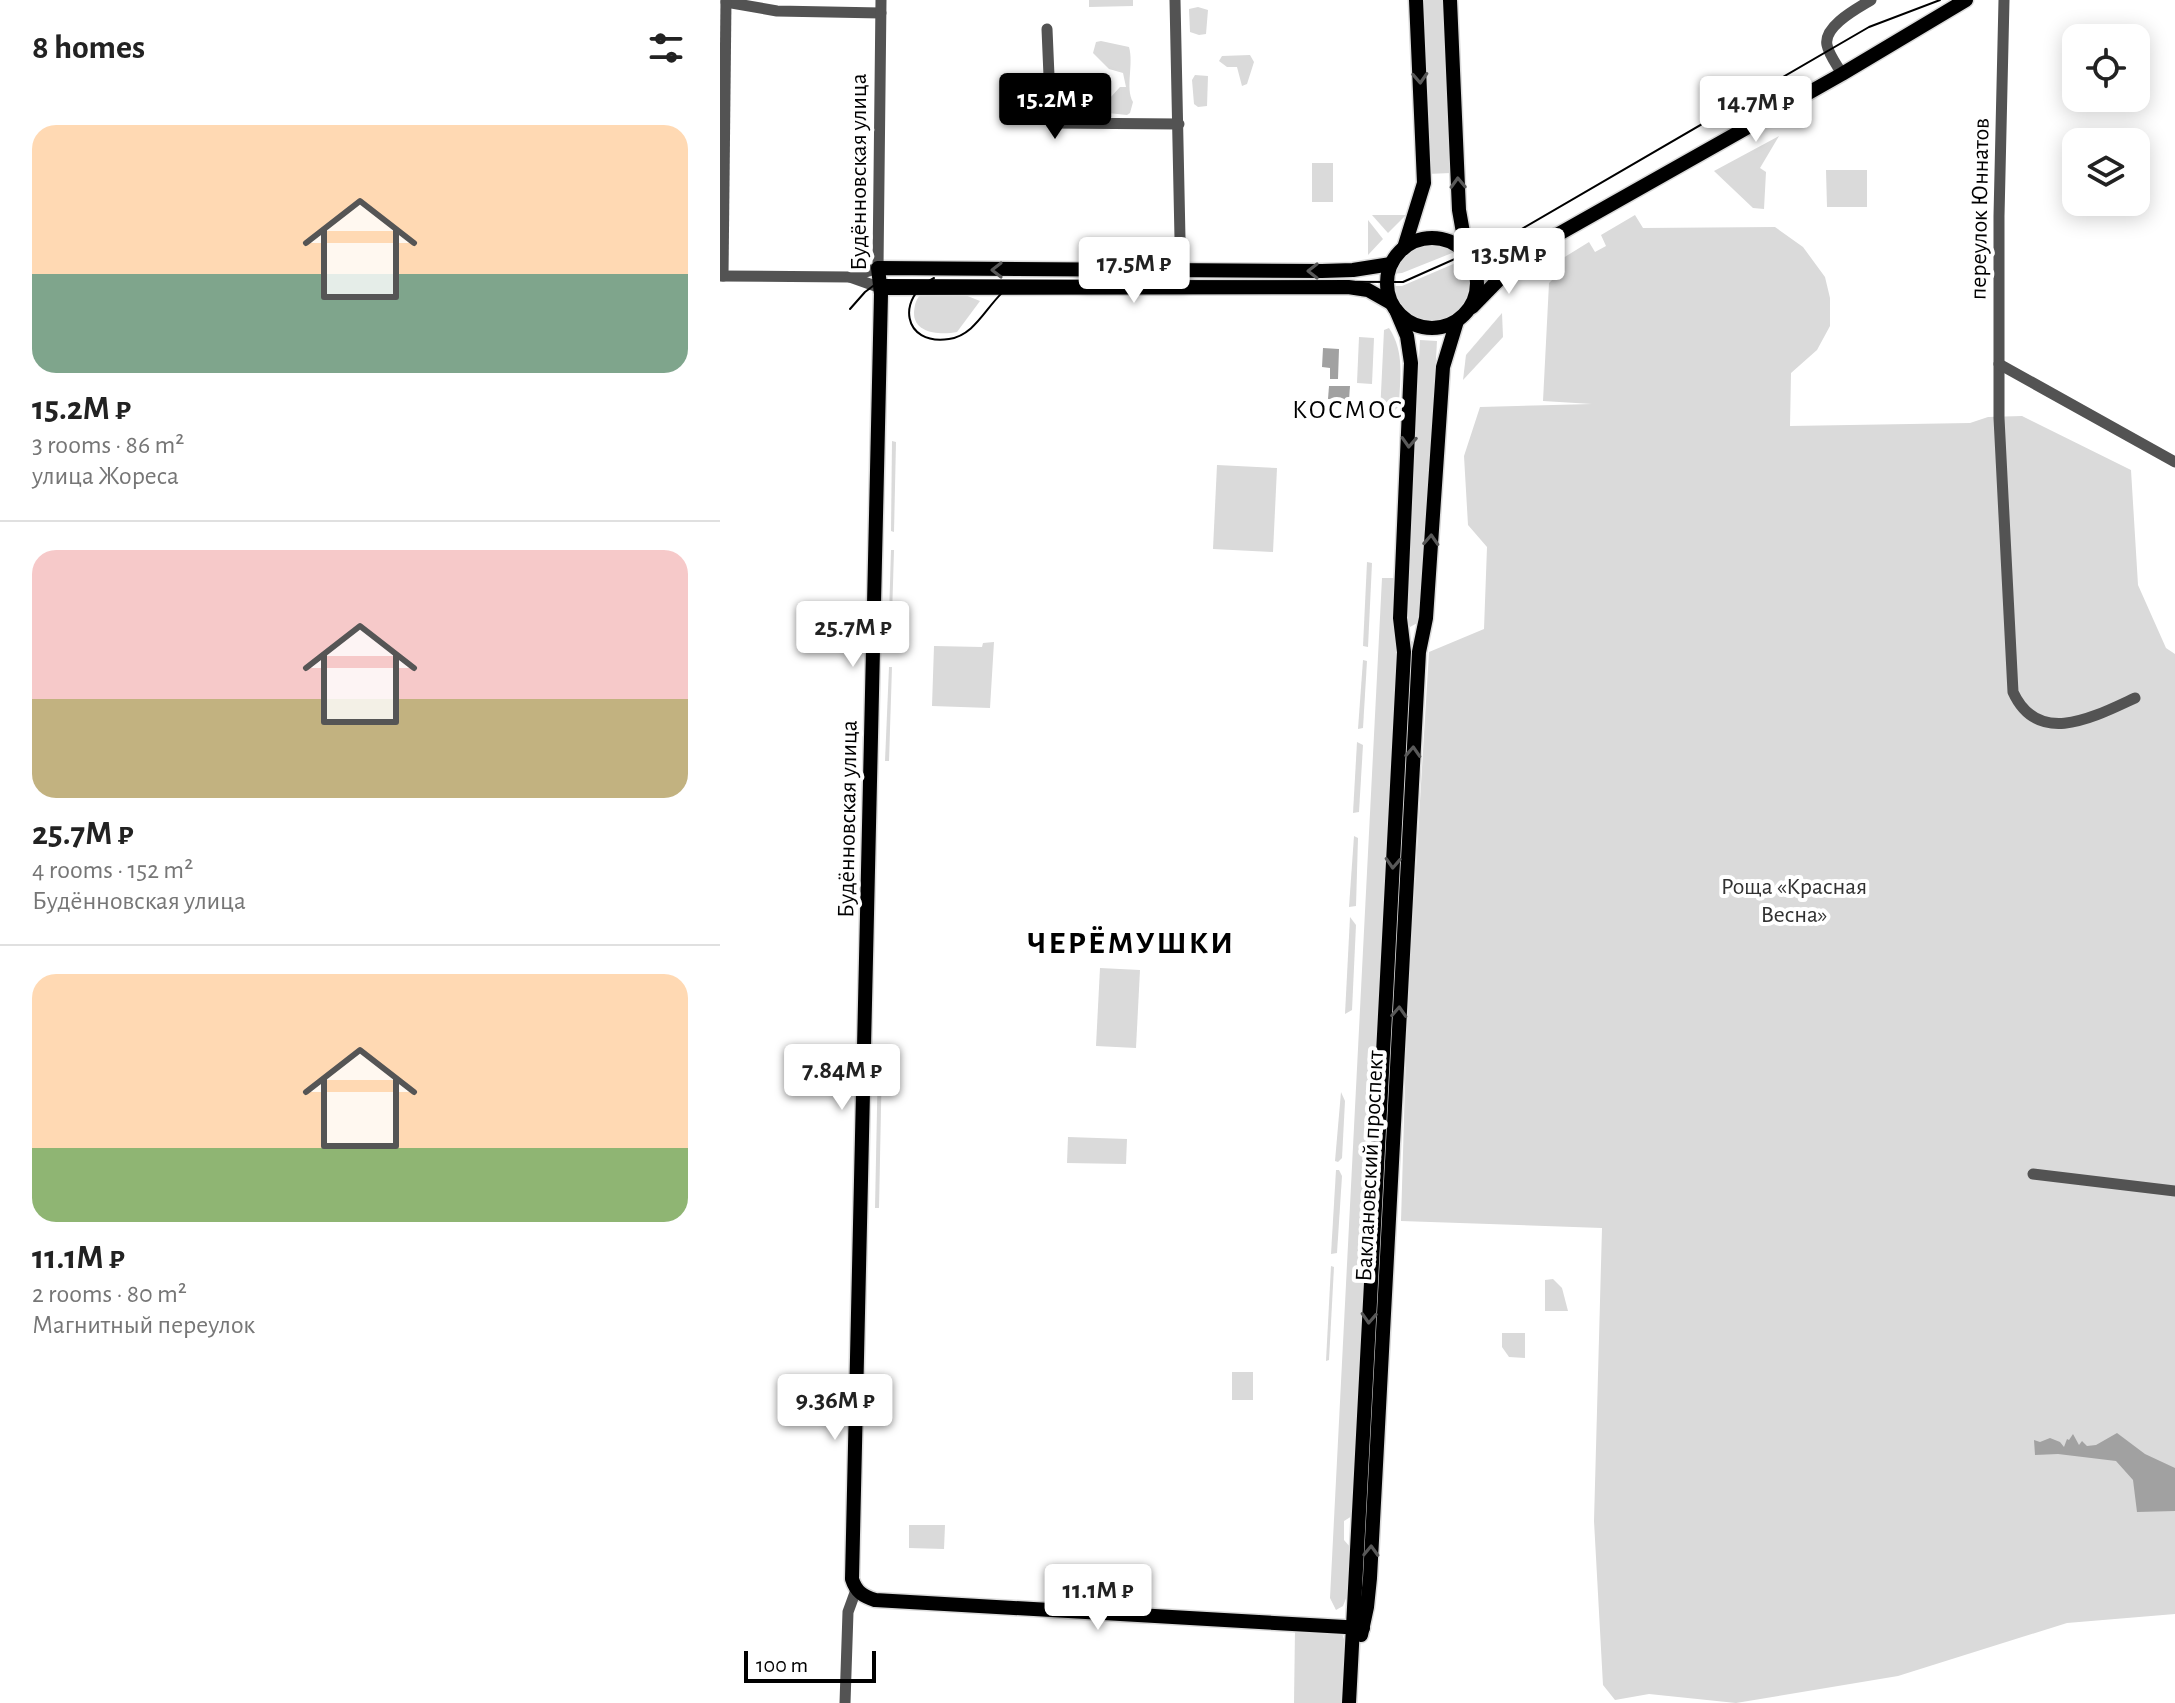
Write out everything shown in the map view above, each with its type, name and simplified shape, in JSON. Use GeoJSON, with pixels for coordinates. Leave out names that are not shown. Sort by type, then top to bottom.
{"type":"FeatureCollection","features":[{"type":"Feature","properties":{"kind":"main road"},"geometry":{"type":"LineString","coordinates":[[1394,306],[1387,282],[1391,264],[1404,248],[1424,183],[1416,0]]}},
{"type":"Feature","properties":{"kind":"main road"},"geometry":{"type":"LineString","coordinates":[[1450,0],[1459,210],[1463,241],[1476,288],[1475,298],[1462,317]]}},
{"type":"Feature","properties":{"kind":"main road"},"geometry":{"type":"LineString","coordinates":[[1404,248],[1420,240],[1437,239],[1453,245],[1470,262],[1484,270],[1497,268],[1842,74],[1966,0]]}},
{"type":"Feature","properties":{"kind":"main road"},"geometry":{"type":"LineString","coordinates":[[881,288],[1348,287],[1368,290],[1394,306],[1409,321],[1425,327],[1441,327],[1462,317],[1525,253]]}},
{"type":"Feature","properties":{"kind":"main road"},"geometry":{"type":"LineString","coordinates":[[878,268],[1353,270],[1391,264]]}},
{"type":"Feature","properties":{"kind":"main road","name":"Будённовская улица"},"geometry":{"type":"LineString","coordinates":[[856,1590],[852,1579],[881,288],[878,268]]}},
{"type":"Feature","properties":{"kind":"main road","name":"Баклановский проспект"},"geometry":{"type":"LineString","coordinates":[[1357,1703],[1404,652],[1400,618],[1411,363],[1407,336],[1394,306]]}},
{"type":"Feature","properties":{"kind":"main road","name":"Баклановский проспект"},"geometry":{"type":"LineString","coordinates":[[1349,1703],[1358,1627],[1370,1578],[1419,652],[1426,618],[1443,367],[1462,317]]}},
{"type":"Feature","properties":{"kind":"main road"},"geometry":{"type":"LineString","coordinates":[[856,1590],[875,1600],[1358,1627]]}},
{"type":"Feature","properties":{"kind":"street"},"geometry":{"type":"LineString","coordinates":[[1175,0],[1181,286]]}},
{"type":"Feature","properties":{"kind":"street"},"geometry":{"type":"LineString","coordinates":[[1842,74],[1827,46],[1827,38],[1838,21],[1871,0]]}},
{"type":"Feature","properties":{"kind":"street","name":"переулок Юннатов"},"geometry":{"type":"LineString","coordinates":[[2004,0],[1999,364],[1994,418],[2013,692],[2021,709],[2055,726],[2106,711],[2135,698]]}},
{"type":"Feature","properties":{"kind":"street"},"geometry":{"type":"LineString","coordinates":[[878,268],[850,277],[721,276],[725,4],[777,11],[881,6]]}},
{"type":"Feature","properties":{"kind":"street","name":"Будённовская улица"},"geometry":{"type":"LineString","coordinates":[[878,268],[881,6]]}},
{"type":"Feature","properties":{"kind":"street"},"geometry":{"type":"LineString","coordinates":[[1047,29],[1051,123],[1179,124]]}},
{"type":"Feature","properties":{"kind":"street"},"geometry":{"type":"LineString","coordinates":[[850,277],[881,288]]}},
{"type":"Feature","properties":{"kind":"street"},"geometry":{"type":"LineString","coordinates":[[1999,364],[2175,462]]}},
{"type":"Feature","properties":{"kind":"street"},"geometry":{"type":"LineString","coordinates":[[1403,631],[1423,631]]}},
{"type":"Feature","properties":{"kind":"street"},"geometry":{"type":"LineString","coordinates":[[2033,1174],[2175,1191]]}},
{"type":"Feature","properties":{"kind":"street","name":"Будённовская улица"},"geometry":{"type":"LineString","coordinates":[[845,1703],[848,1612],[856,1590]]}},
{"type":"Feature","properties":{"kind":"green space"},"geometry":{"type":"Polygon","coordinates":[[[1089,0],[1133,0],[1133,6],[1089,7],[1089,0]]]}},
{"type":"Feature","properties":{"kind":"green space"},"geometry":{"type":"Polygon","coordinates":[[[1421,0],[1444,0],[1451,173],[1427,174],[1421,0]]]}},
{"type":"Feature","properties":{"kind":"green space"},"geometry":{"type":"Polygon","coordinates":[[[1198,7],[1208,10],[1206,34],[1190,32],[1189,9],[1198,7]]]}},
{"type":"Feature","properties":{"kind":"green space"},"geometry":{"type":"Polygon","coordinates":[[[1096,42],[1129,47],[1133,102],[1127,115],[1094,109],[1096,103],[1110,98],[1120,87],[1126,87],[1123,73],[1109,69],[1093,53],[1096,42]]]}},
{"type":"Feature","properties":{"kind":"green space"},"geometry":{"type":"Polygon","coordinates":[[[1250,55],[1254,62],[1247,84],[1242,86],[1237,67],[1227,67],[1219,61],[1222,56],[1250,55]]]}},
{"type":"Feature","properties":{"kind":"green space"},"geometry":{"type":"Polygon","coordinates":[[[1195,75],[1208,76],[1207,106],[1194,104],[1192,80],[1195,75]]]}},
{"type":"Feature","properties":{"kind":"green space"},"geometry":{"type":"Polygon","coordinates":[[[1779,136],[1760,168],[1766,172],[1764,209],[1753,208],[1714,171],[1779,136]]]}},
{"type":"Feature","properties":{"kind":"green space"},"geometry":{"type":"Polygon","coordinates":[[[1312,163],[1333,163],[1333,202],[1312,202],[1312,163]]]}},
{"type":"Feature","properties":{"kind":"green space"},"geometry":{"type":"Polygon","coordinates":[[[1826,170],[1867,170],[1867,207],[1827,207],[1826,170]]]}},
{"type":"Feature","properties":{"kind":"green space"},"geometry":{"type":"Polygon","coordinates":[[[1372,215],[1406,215],[1388,233],[1372,215]]]}},
{"type":"Feature","properties":{"kind":"green space","name":"Роща «Красная Весна»"},"geometry":{"type":"Polygon","coordinates":[[[1635,215],[1643,228],[1775,227],[1803,247],[1825,277],[1830,298],[1830,326],[1817,350],[1791,373],[1790,426],[1970,423],[1988,417],[2022,416],[2131,470],[2138,585],[2166,648],[2175,654],[2175,1614],[2067,1623],[1898,1676],[1736,1703],[1649,1694],[1615,1700],[1603,1685],[1594,1521],[1602,1228],[1401,1221],[1407,1016],[1429,652],[1484,629],[1487,547],[1468,525],[1464,456],[1480,407],[1592,404],[1543,401],[1549,283],[1560,272],[1555,263],[1589,242],[1595,252],[1606,246],[1601,235],[1635,215]]]}},
{"type":"Feature","properties":{"kind":"green space"},"geometry":{"type":"Polygon","coordinates":[[[1368,220],[1383,239],[1368,255],[1368,220]]]}},
{"type":"Feature","properties":{"kind":"green space"},"geometry":{"type":"Polygon","coordinates":[[[1430,242],[1444,244],[1457,251],[1392,274],[1406,252],[1430,242]]]}},
{"type":"Feature","properties":{"kind":"green space"},"geometry":{"type":"Polygon","coordinates":[[[1465,259],[1471,281],[1468,299],[1459,312],[1445,320],[1430,323],[1414,318],[1400,306],[1391,286],[1402,286],[1465,259]]]}},
{"type":"Feature","properties":{"kind":"green space"},"geometry":{"type":"Polygon","coordinates":[[[922,293],[960,293],[980,301],[957,332],[936,333],[923,329],[915,319],[915,304],[922,293]]]}},
{"type":"Feature","properties":{"kind":"green space"},"geometry":{"type":"Polygon","coordinates":[[[1502,313],[1503,337],[1463,380],[1466,355],[1502,313]]]}},
{"type":"Feature","properties":{"kind":"green space"},"geometry":{"type":"Polygon","coordinates":[[[1389,328],[1399,356],[1399,406],[1391,414],[1380,414],[1384,330],[1389,328]]]}},
{"type":"Feature","properties":{"kind":"green space"},"geometry":{"type":"Polygon","coordinates":[[[1359,337],[1374,338],[1372,384],[1357,383],[1359,337]]]}},
{"type":"Feature","properties":{"kind":"green space"},"geometry":{"type":"Polygon","coordinates":[[[1420,340],[1437,341],[1421,621],[1410,627],[1406,619],[1420,340]]]}},
{"type":"Feature","properties":{"kind":"green space"},"geometry":{"type":"Polygon","coordinates":[[[892,441],[896,442],[894,532],[891,531],[892,441]]]}},
{"type":"Feature","properties":{"kind":"green space"},"geometry":{"type":"Polygon","coordinates":[[[1217,465],[1277,468],[1273,552],[1213,549],[1217,465]]]}},
{"type":"Feature","properties":{"kind":"green space"},"geometry":{"type":"Polygon","coordinates":[[[891,550],[894,550],[891,650],[888,650],[891,550]]]}},
{"type":"Feature","properties":{"kind":"green space"},"geometry":{"type":"Polygon","coordinates":[[[1367,562],[1372,563],[1368,647],[1363,646],[1367,562]]]}},
{"type":"Feature","properties":{"kind":"green space"},"geometry":{"type":"Polygon","coordinates":[[[1382,578],[1397,578],[1398,648],[1352,1516],[1344,1521],[1344,1540],[1350,1547],[1347,1596],[1343,1606],[1336,1610],[1330,1598],[1382,578]]]}},
{"type":"Feature","properties":{"kind":"green space"},"geometry":{"type":"Polygon","coordinates":[[[1410,641],[1415,642],[1366,1559],[1362,1559],[1410,641]]]}},
{"type":"Feature","properties":{"kind":"green space"},"geometry":{"type":"Polygon","coordinates":[[[994,642],[990,708],[932,706],[934,646],[982,647],[983,643],[994,642]]]}},
{"type":"Feature","properties":{"kind":"green space"},"geometry":{"type":"Polygon","coordinates":[[[1363,660],[1367,661],[1363,728],[1358,729],[1363,660]]]}},
{"type":"Feature","properties":{"kind":"green space"},"geometry":{"type":"Polygon","coordinates":[[[889,667],[892,667],[889,761],[885,761],[889,667]]]}},
{"type":"Feature","properties":{"kind":"green space"},"geometry":{"type":"Polygon","coordinates":[[[1357,742],[1363,745],[1359,812],[1353,813],[1357,742]]]}},
{"type":"Feature","properties":{"kind":"green space"},"geometry":{"type":"Polygon","coordinates":[[[1354,836],[1358,838],[1356,906],[1349,907],[1354,836]]]}},
{"type":"Feature","properties":{"kind":"green space"},"geometry":{"type":"Polygon","coordinates":[[[1350,917],[1356,925],[1352,1010],[1345,1014],[1350,917]]]}},
{"type":"Feature","properties":{"kind":"green space"},"geometry":{"type":"Polygon","coordinates":[[[1100,968],[1140,970],[1136,1048],[1096,1046],[1100,968]]]}},
{"type":"Feature","properties":{"kind":"green space"},"geometry":{"type":"Polygon","coordinates":[[[878,1060],[882,1060],[879,1208],[875,1208],[878,1060]]]}},
{"type":"Feature","properties":{"kind":"green space"},"geometry":{"type":"Polygon","coordinates":[[[1341,1092],[1345,1101],[1342,1158],[1338,1162],[1335,1161],[1341,1092]]]}},
{"type":"Feature","properties":{"kind":"green space"},"geometry":{"type":"Polygon","coordinates":[[[1068,1137],[1127,1139],[1126,1164],[1067,1163],[1068,1137]]]}},
{"type":"Feature","properties":{"kind":"green space"},"geometry":{"type":"Polygon","coordinates":[[[1336,1170],[1342,1176],[1337,1253],[1331,1254],[1336,1170]]]}},
{"type":"Feature","properties":{"kind":"green space"},"geometry":{"type":"Polygon","coordinates":[[[1331,1266],[1334,1267],[1329,1360],[1326,1361],[1331,1266]]]}},
{"type":"Feature","properties":{"kind":"green space"},"geometry":{"type":"Polygon","coordinates":[[[1553,1279],[1562,1288],[1568,1311],[1545,1311],[1545,1280],[1553,1279]]]}},
{"type":"Feature","properties":{"kind":"green space"},"geometry":{"type":"Polygon","coordinates":[[[1502,1333],[1525,1333],[1525,1358],[1509,1357],[1502,1347],[1502,1333]]]}},
{"type":"Feature","properties":{"kind":"green space"},"geometry":{"type":"Polygon","coordinates":[[[1232,1372],[1253,1372],[1253,1400],[1232,1400],[1232,1372]]]}},
{"type":"Feature","properties":{"kind":"green space"},"geometry":{"type":"Polygon","coordinates":[[[909,1525],[945,1525],[944,1549],[909,1548],[909,1525]]]}},
{"type":"Feature","properties":{"kind":"green space"},"geometry":{"type":"Polygon","coordinates":[[[1295,1629],[1342,1633],[1346,1646],[1342,1703],[1294,1703],[1295,1629]]]}},
{"type":"Feature","properties":{"kind":"shaded area"},"geometry":{"type":"Polygon","coordinates":[[[1323,348],[1339,349],[1338,379],[1330,379],[1330,368],[1322,367],[1323,348]]]}},
{"type":"Feature","properties":{"kind":"shaded area"},"geometry":{"type":"Polygon","coordinates":[[[1329,386],[1350,386],[1349,400],[1328,399],[1329,386]]]}},
{"type":"Feature","properties":{"kind":"shaded area"},"geometry":{"type":"Polygon","coordinates":[[[2117,1433],[2145,1454],[2175,1468],[2175,1511],[2137,1512],[2133,1480],[2116,1461],[2058,1454],[2035,1455],[2034,1440],[2040,1442],[2050,1438],[2064,1447],[2073,1434],[2079,1445],[2082,1441],[2087,1446],[2096,1445],[2117,1433]]]}},
{"type":"Feature","properties":{"kind":"tram line"},"geometry":{"type":"LineString","coordinates":[[850,309],[881,280],[1403,282],[1520,230],[1869,27],[1940,0]]}},
{"type":"Feature","properties":{"kind":"tram line"},"geometry":{"type":"LineString","coordinates":[[934,278],[922,286],[910,307],[914,328],[921,335],[933,339],[949,339],[970,329],[1001,294],[1021,281]]}},
{"type":"Feature","properties":{"kind":"district","name":"КОСМОС"},"geometry":{"type":"Point","coordinates":[1348,409]}},
{"type":"Feature","properties":{"kind":"district","name":"ЧЕРЁМУШКИ"},"geometry":{"type":"Point","coordinates":[1131,942]}}]}
